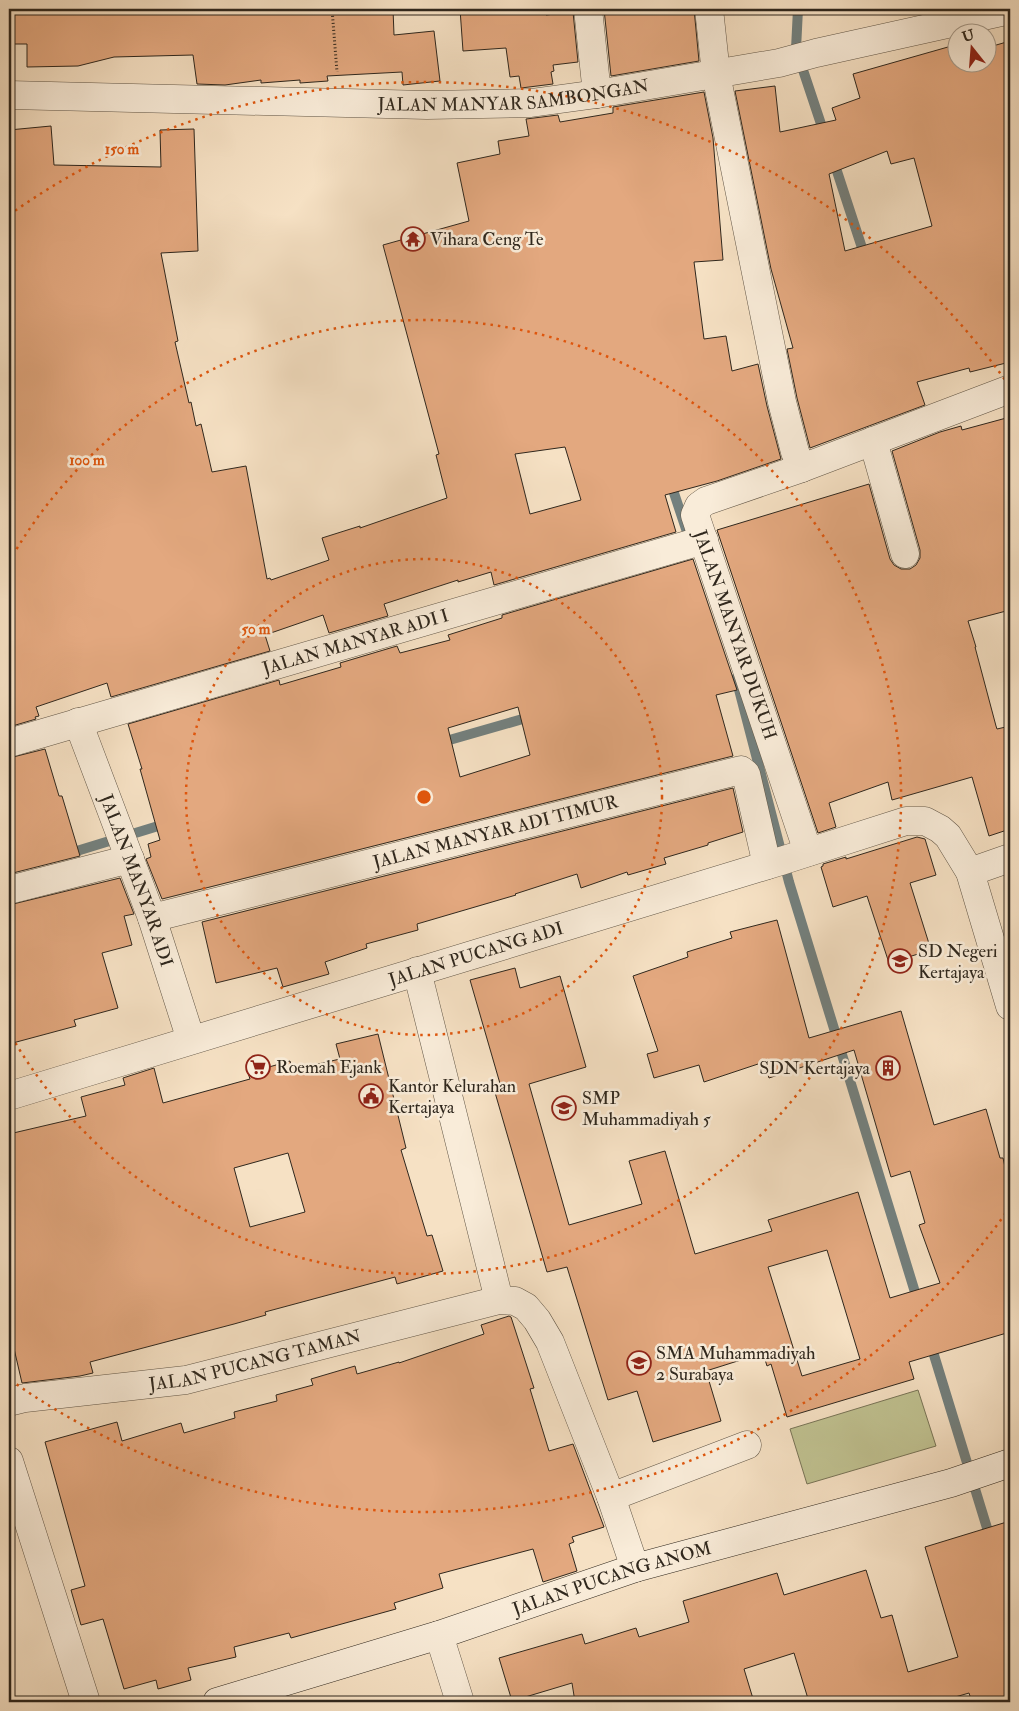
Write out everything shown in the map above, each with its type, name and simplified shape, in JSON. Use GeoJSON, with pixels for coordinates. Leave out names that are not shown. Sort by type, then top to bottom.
{"type":"FeatureCollection","features":[{"type":"Feature","properties":{"kind":"street"},"geometry":{"type":"LineString","coordinates":[[588,9],[597,94]]}},
{"type":"Feature","properties":{"kind":"street"},"geometry":{"type":"LineString","coordinates":[[709,9],[716,74],[782,402],[799,460]]}},
{"type":"Feature","properties":{"kind":"street","name":"JALAN MANYAR SAMBONGAN"},"geometry":{"type":"LineString","coordinates":[[9,95],[428,105],[531,103],[597,94],[778,63],[1010,10]]}},
{"type":"Feature","properties":{"kind":"street","name":"JALAN MANYAR DUKUH"},"geometry":{"type":"LineString","coordinates":[[789,858],[692,543],[695,515],[702,503],[799,460],[873,440],[1010,389]]}},
{"type":"Feature","properties":{"kind":"street"},"geometry":{"type":"LineString","coordinates":[[873,440],[904,554]]}},
{"type":"Feature","properties":{"kind":"street","name":"JALAN MANYAR ADI I"},"geometry":{"type":"LineString","coordinates":[[9,743],[692,543]]}},
{"type":"Feature","properties":{"kind":"street","name":"JALAN MANYAR ADI"},"geometry":{"type":"LineString","coordinates":[[78,722],[152,918],[191,1040]]}},
{"type":"Feature","properties":{"kind":"street","name":"JALAN MANYAR ADI TIMUR"},"geometry":{"type":"LineString","coordinates":[[152,918],[741,770],[746,774],[789,858]]}},
{"type":"Feature","properties":{"kind":"street","name":"JALAN PUCANG ADI"},"geometry":{"type":"LineString","coordinates":[[9,1096],[906,821],[925,821],[940,829],[948,836],[970,872]]}},
{"type":"Feature","properties":{"kind":"street"},"geometry":{"type":"LineString","coordinates":[[9,890],[129,856]]}},
{"type":"Feature","properties":{"kind":"street"},"geometry":{"type":"LineString","coordinates":[[1010,858],[970,872],[1010,1006]]}},
{"type":"Feature","properties":{"kind":"street"},"geometry":{"type":"LineString","coordinates":[[417,972],[499,1300]]}},
{"type":"Feature","properties":{"kind":"street","name":"JALAN PUCANG TAMAN"},"geometry":{"type":"LineString","coordinates":[[9,1402],[25,1398],[186,1380],[499,1300],[515,1301],[526,1307],[538,1320],[550,1342],[611,1497],[635,1568]]}},
{"type":"Feature","properties":{"kind":"street"},"geometry":{"type":"LineString","coordinates":[[611,1497],[747,1445]]}},
{"type":"Feature","properties":{"kind":"street"},"geometry":{"type":"LineString","coordinates":[[9,1461],[86,1702]]}},
{"type":"Feature","properties":{"kind":"street","name":"JALAN PUCANG ANOM"},"geometry":{"type":"LineString","coordinates":[[216,1702],[440,1635],[635,1568],[951,1483],[1004,1465]]}},
{"type":"Feature","properties":{"kind":"street"},"geometry":{"type":"LineString","coordinates":[[440,1635],[460,1702]]}},
{"type":"Feature","properties":{"kind":"path"},"geometry":{"type":"LineString","coordinates":[[332,9],[340,103]]}},
{"type":"Feature","properties":{"kind":"green space"},"geometry":{"type":"Polygon","coordinates":[[[918,1390],[936,1446],[807,1484],[790,1429],[918,1390]]]}},
{"type":"Feature","properties":{"kind":"building"},"geometry":{"type":"Polygon","coordinates":[[[9,9],[393,9],[394,35],[434,31],[440,81],[403,85],[402,72],[327,76],[328,81],[300,83],[300,80],[261,83],[261,80],[225,85],[197,84],[193,55],[114,57],[78,66],[27,67],[27,44],[9,44],[9,9]]]}},
{"type":"Feature","properties":{"kind":"building"},"geometry":{"type":"Polygon","coordinates":[[[460,9],[546,9],[546,15],[573,12],[578,62],[553,65],[554,71],[551,72],[553,84],[521,88],[519,76],[510,77],[506,48],[463,51],[460,9]]]}},
{"type":"Feature","properties":{"kind":"building"},"geometry":{"type":"Polygon","coordinates":[[[604,9],[694,9],[699,61],[611,76],[604,9]]]}},
{"type":"Feature","properties":{"kind":"building"},"geometry":{"type":"Polygon","coordinates":[[[1010,41],[1010,362],[970,372],[969,368],[917,382],[925,405],[810,448],[787,349],[793,348],[771,269],[735,91],[775,86],[780,132],[836,120],[832,108],[860,98],[853,74],[946,48],[946,72],[996,72],[996,45],[1010,41]],[[887,151],[829,174],[845,251],[932,226],[914,158],[891,164],[887,151]]]}},
{"type":"Feature","properties":{"kind":"building"},"geometry":{"type":"Polygon","coordinates":[[[704,92],[713,138],[723,260],[694,262],[704,339],[726,336],[732,371],[758,364],[781,459],[717,481],[665,495],[676,532],[494,585],[491,572],[458,582],[458,580],[384,604],[388,616],[329,633],[323,615],[265,635],[270,651],[111,697],[107,683],[36,707],[39,716],[35,717],[36,719],[9,727],[9,130],[51,126],[54,165],[161,167],[160,130],[194,129],[198,251],[161,253],[178,341],[175,342],[189,403],[191,402],[196,426],[201,424],[212,472],[246,466],[267,579],[270,578],[271,580],[329,560],[322,538],[360,526],[360,528],[447,498],[436,455],[439,454],[383,245],[469,221],[457,163],[500,154],[498,141],[529,136],[526,119],[558,115],[560,122],[613,113],[613,107],[704,92]],[[565,447],[515,454],[530,514],[581,500],[565,447]]]}},
{"type":"Feature","properties":{"kind":"building"},"geometry":{"type":"Polygon","coordinates":[[[1010,417],[1010,610],[968,621],[997,729],[1010,726],[1010,829],[989,836],[972,777],[892,800],[888,782],[829,803],[836,827],[818,833],[717,530],[869,484],[890,559],[894,565],[901,569],[910,569],[916,565],[920,558],[920,550],[892,451],[940,432],[961,426],[962,430],[1010,417]]]}},
{"type":"Feature","properties":{"kind":"building"},"geometry":{"type":"Polygon","coordinates":[[[693,559],[737,690],[716,695],[733,756],[162,899],[146,859],[151,857],[148,844],[160,840],[140,769],[142,769],[128,724],[279,680],[280,685],[341,667],[340,663],[397,646],[400,653],[450,640],[448,635],[502,618],[502,615],[693,559]],[[518,707],[448,728],[460,777],[530,755],[518,707]]]}},
{"type":"Feature","properties":{"kind":"building"},"geometry":{"type":"Polygon","coordinates":[[[45,749],[59,796],[62,796],[80,856],[9,874],[9,758],[45,749]]]}},
{"type":"Feature","properties":{"kind":"building"},"geometry":{"type":"Polygon","coordinates":[[[733,788],[743,832],[664,858],[666,864],[628,875],[627,872],[581,888],[577,874],[516,895],[417,924],[418,930],[366,944],[367,948],[325,962],[329,974],[283,987],[277,968],[216,983],[202,922],[733,788]]]}},
{"type":"Feature","properties":{"kind":"building"},"geometry":{"type":"Polygon","coordinates":[[[917,837],[925,839],[936,875],[910,883],[931,950],[889,963],[867,896],[833,907],[821,867],[823,864],[846,857],[846,859],[917,837]]]}},
{"type":"Feature","properties":{"kind":"building"},"geometry":{"type":"Polygon","coordinates":[[[120,878],[134,914],[124,916],[132,945],[102,953],[118,1008],[74,1020],[76,1026],[9,1044],[9,905],[120,878]]]}},
{"type":"Feature","properties":{"kind":"building"},"geometry":{"type":"Polygon","coordinates":[[[777,920],[809,1038],[901,1011],[934,1125],[986,1109],[1000,1158],[1003,1158],[1010,1190],[1010,1332],[909,1362],[914,1379],[787,1417],[771,1364],[767,1366],[763,1353],[706,1371],[721,1421],[653,1442],[637,1391],[608,1400],[567,1267],[547,1272],[494,1089],[501,1087],[470,980],[515,968],[520,988],[560,976],[586,1067],[529,1084],[569,1225],[642,1204],[629,1161],[665,1151],[695,1254],[772,1231],[768,1220],[858,1192],[890,1298],[940,1283],[919,1225],[925,1223],[910,1171],[891,1177],[854,1050],[769,1078],[764,1062],[704,1082],[699,1065],[654,1078],[647,1054],[658,1051],[633,976],[688,957],[687,952],[732,938],[730,932],[777,920]],[[827,1250],[768,1267],[802,1376],[860,1359],[827,1250]]]}},
{"type":"Feature","properties":{"kind":"building"},"geometry":{"type":"Polygon","coordinates":[[[378,1034],[406,1148],[401,1150],[427,1236],[432,1235],[443,1271],[397,1284],[395,1277],[265,1312],[266,1315],[234,1324],[90,1362],[93,1373],[22,1383],[9,1327],[9,1134],[86,1116],[81,1097],[125,1085],[123,1078],[154,1068],[163,1103],[250,1079],[248,1073],[290,1061],[292,1070],[340,1059],[336,1044],[378,1034]],[[288,1153],[234,1168],[250,1227],[305,1212],[288,1153]]]}},
{"type":"Feature","properties":{"kind":"building"},"geometry":{"type":"Polygon","coordinates":[[[511,1317],[534,1388],[530,1389],[549,1451],[573,1444],[604,1527],[572,1537],[574,1542],[569,1544],[577,1571],[543,1582],[533,1549],[439,1574],[443,1588],[394,1603],[396,1609],[291,1638],[289,1633],[234,1647],[236,1657],[188,1668],[191,1680],[158,1689],[156,1680],[124,1689],[103,1619],[81,1625],[71,1590],[85,1586],[45,1442],[117,1422],[122,1441],[181,1423],[184,1433],[235,1418],[234,1412],[277,1401],[276,1395],[313,1385],[311,1379],[355,1366],[357,1374],[399,1363],[484,1334],[481,1325],[511,1317]]]}},
{"type":"Feature","properties":{"kind":"building"},"geometry":{"type":"Polygon","coordinates":[[[1010,1521],[1010,1702],[972,1702],[969,1693],[938,1702],[809,1702],[794,1653],[744,1669],[754,1702],[575,1702],[572,1683],[512,1701],[499,1658],[582,1634],[585,1644],[636,1628],[639,1637],[689,1622],[683,1601],[777,1573],[784,1595],[866,1570],[881,1618],[892,1615],[908,1672],[958,1657],[925,1547],[1010,1521]]]}},
{"type":"Feature","properties":{"kind":"waterway"},"geometry":{"type":"LineString","coordinates":[[798,9],[796,49],[825,136]]}},
{"type":"Feature","properties":{"kind":"waterway"},"geometry":{"type":"LineString","coordinates":[[833,159],[865,257]]}},
{"type":"Feature","properties":{"kind":"waterway"},"geometry":{"type":"LineString","coordinates":[[670,481],[686,529]]}},
{"type":"Feature","properties":{"kind":"waterway"},"geometry":{"type":"LineString","coordinates":[[736,678],[789,882],[918,1302]]}},
{"type":"Feature","properties":{"kind":"waterway"},"geometry":{"type":"LineString","coordinates":[[439,743],[533,716]]}},
{"type":"Feature","properties":{"kind":"waterway"},"geometry":{"type":"LineString","coordinates":[[67,854],[168,823]]}},
{"type":"Feature","properties":{"kind":"waterway"},"geometry":{"type":"LineString","coordinates":[[930,1342],[991,1541]]}},
{"type":"Feature","properties":{"kind":"place","name":"Vihara Ceng Te"},"geometry":{"type":"Point","coordinates":[413,239]}},
{"type":"Feature","properties":{"kind":"place","name":"SD Negeri Kertajaya"},"geometry":{"type":"Point","coordinates":[900,961]}},
{"type":"Feature","properties":{"kind":"place","name":"Roemah Ejank"},"geometry":{"type":"Point","coordinates":[258,1067]}},
{"type":"Feature","properties":{"kind":"place","name":"SDN Kertajaya"},"geometry":{"type":"Point","coordinates":[888,1068]}},
{"type":"Feature","properties":{"kind":"place","name":"Kantor Kelurahan Kertajaya"},"geometry":{"type":"Point","coordinates":[371,1096]}},
{"type":"Feature","properties":{"kind":"place","name":"SMP Muhammadiyah 5"},"geometry":{"type":"Point","coordinates":[564,1108]}},
{"type":"Feature","properties":{"kind":"place","name":"SMA Muhammadiyah 2 Surabaya"},"geometry":{"type":"Point","coordinates":[639,1363]}}]}
